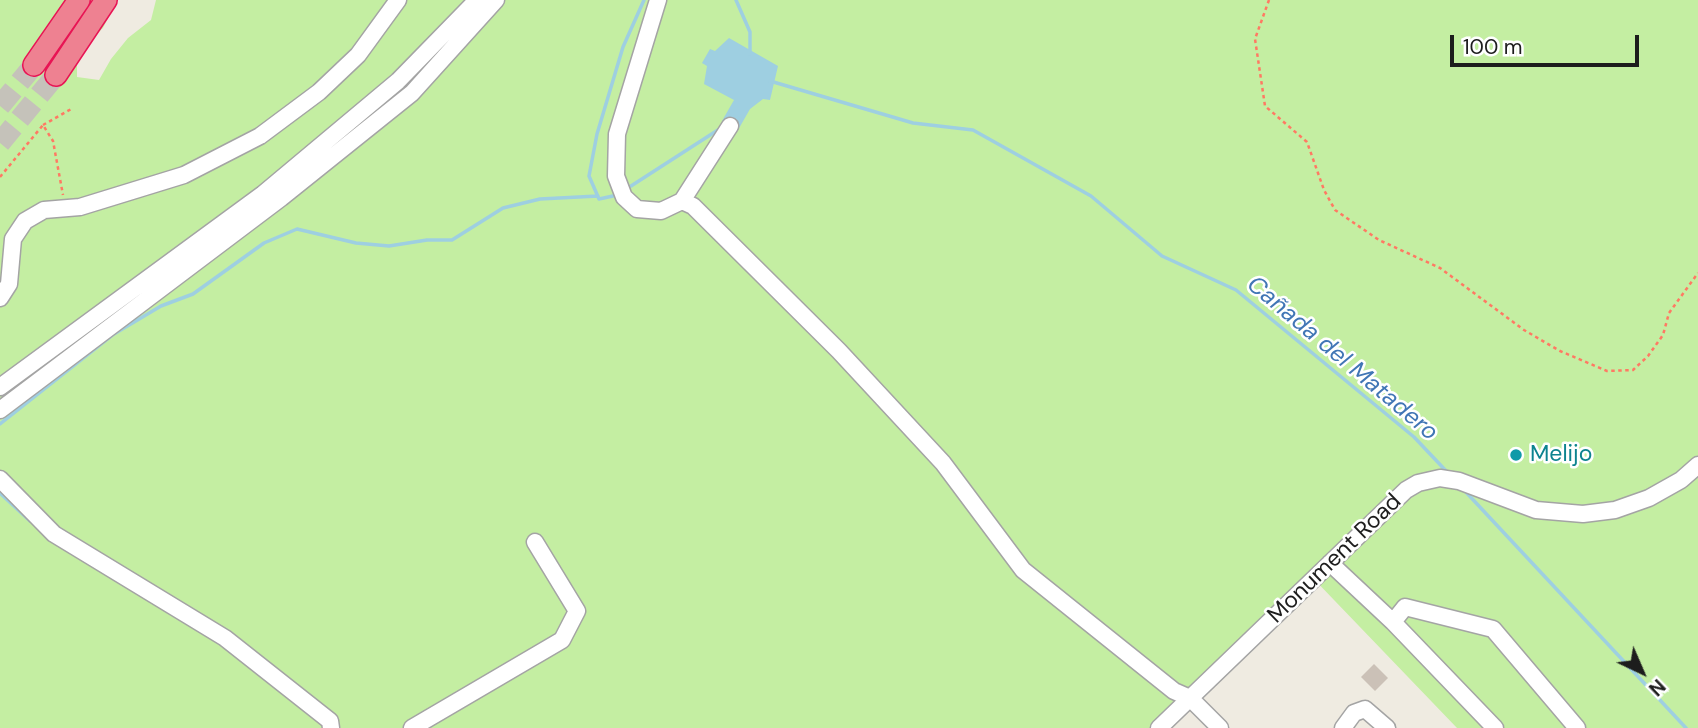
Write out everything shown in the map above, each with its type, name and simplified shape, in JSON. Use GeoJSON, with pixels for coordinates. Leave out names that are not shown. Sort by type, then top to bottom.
{"type":"FeatureCollection","features":[{"type":"Feature","properties":{"kind":"highway"},"geometry":{"type":"LineString","coordinates":[[34,65],[79,0]]}},
{"type":"Feature","properties":{"kind":"highway"},"geometry":{"type":"LineString","coordinates":[[55,75],[106,0]]}},
{"type":"Feature","properties":{"kind":"street"},"geometry":{"type":"LineString","coordinates":[[0,298],[9,284],[13,239],[25,221],[44,210],[113,199],[184,175],[260,136],[318,92],[358,55],[398,0]]}},
{"type":"Feature","properties":{"kind":"street"},"geometry":{"type":"LineString","coordinates":[[0,387],[263,194],[398,81],[477,0]]}},
{"type":"Feature","properties":{"kind":"street"},"geometry":{"type":"LineString","coordinates":[[0,410],[281,198],[412,93],[496,0]]}},
{"type":"Feature","properties":{"kind":"street"},"geometry":{"type":"LineString","coordinates":[[658,0],[617,134],[616,176],[624,197],[637,209],[660,211],[682,201],[730,126]]}},
{"type":"Feature","properties":{"kind":"street"},"geometry":{"type":"LineString","coordinates":[[682,201],[693,206],[736,246],[925,443],[1023,570],[1174,691],[1190,698],[1220,728]]}},
{"type":"Feature","properties":{"kind":"street","name":"Monument Road"},"geometry":{"type":"LineString","coordinates":[[1159,728],[1406,490],[1418,483],[1440,478],[1460,481],[1536,510],[1583,514],[1615,510],[1649,498],[1681,480],[1698,465]]}},
{"type":"Feature","properties":{"kind":"street"},"geometry":{"type":"LineString","coordinates":[[0,479],[54,534],[225,638],[330,721],[331,728]]}},
{"type":"Feature","properties":{"kind":"street"},"geometry":{"type":"LineString","coordinates":[[412,728],[562,640],[577,611],[535,542]]}},
{"type":"Feature","properties":{"kind":"street"},"geometry":{"type":"LineString","coordinates":[[1330,563],[1393,622],[1495,728]]}},
{"type":"Feature","properties":{"kind":"street"},"geometry":{"type":"LineString","coordinates":[[1393,622],[1405,607],[1493,629],[1577,728]]}},
{"type":"Feature","properties":{"kind":"street"},"geometry":{"type":"LineString","coordinates":[[1343,728],[1354,713],[1365,709],[1387,728]]}},
{"type":"Feature","properties":{"kind":"path"},"geometry":{"type":"LineString","coordinates":[[1269,0],[1255,39],[1265,106],[1307,142],[1324,190],[1335,210],[1379,240],[1440,268],[1524,330],[1560,351],[1607,371],[1633,370],[1648,356],[1662,335],[1669,313],[1698,273]]}},
{"type":"Feature","properties":{"kind":"path"},"geometry":{"type":"LineString","coordinates":[[0,177],[43,125],[73,108]]}},
{"type":"Feature","properties":{"kind":"path"},"geometry":{"type":"LineString","coordinates":[[43,125],[53,141],[66,208]]}},
{"type":"Feature","properties":{"kind":"green space"},"geometry":{"type":"Polygon","coordinates":[[[0,0],[117,0],[103,28],[88,42],[77,59],[77,77],[99,80],[128,38],[151,20],[156,0],[1698,0],[1698,728],[1457,728],[1310,575],[1150,728],[0,728],[0,0]]]}},
{"type":"Feature","properties":{"kind":"water"},"geometry":{"type":"Polygon","coordinates":[[[729,38],[778,66],[770,100],[763,99],[750,109],[738,130],[722,121],[734,100],[704,84],[707,66],[702,63],[710,49],[715,51],[729,38]]]}},
{"type":"Feature","properties":{"kind":"building"},"geometry":{"type":"Polygon","coordinates":[[[1374,664],[1388,678],[1375,691],[1361,677],[1374,664]]]}},
{"type":"Feature","properties":{"kind":"waterway"},"geometry":{"type":"LineString","coordinates":[[613,196],[599,199],[589,176],[597,134],[623,47],[644,0]]}},
{"type":"Feature","properties":{"kind":"waterway"},"geometry":{"type":"LineString","coordinates":[[736,0],[750,32],[750,54]]}},
{"type":"Feature","properties":{"kind":"waterway","name":"Cañada del Matadero"},"geometry":{"type":"LineString","coordinates":[[770,81],[913,123],[973,130],[1091,196],[1162,256],[1236,290],[1414,437],[1449,474]]}},
{"type":"Feature","properties":{"kind":"waterway"},"geometry":{"type":"LineString","coordinates":[[631,186],[721,128]]}},
{"type":"Feature","properties":{"kind":"waterway"},"geometry":{"type":"LineString","coordinates":[[0,424],[114,334],[161,306],[193,294],[264,243],[297,229],[356,243],[389,246],[427,240],[452,240],[503,208],[540,199],[598,196]]}},
{"type":"Feature","properties":{"kind":"waterway","name":"Cañada del Matadero"},"geometry":{"type":"LineString","coordinates":[[1464,490],[1686,728]]}},
{"type":"Feature","properties":{"kind":"waterway"},"geometry":{"type":"LineString","coordinates":[[0,493],[30,521]]}},
{"type":"Feature","properties":{"kind":"tunnel"},"geometry":{"type":"LineString","coordinates":[[0,106],[34,65]]}},
{"type":"Feature","properties":{"kind":"tunnel"},"geometry":{"type":"LineString","coordinates":[[0,143],[56,75]]}},
{"type":"Feature","properties":{"kind":"place","name":"Melijo"},"geometry":{"type":"Point","coordinates":[1516,455]}}]}
